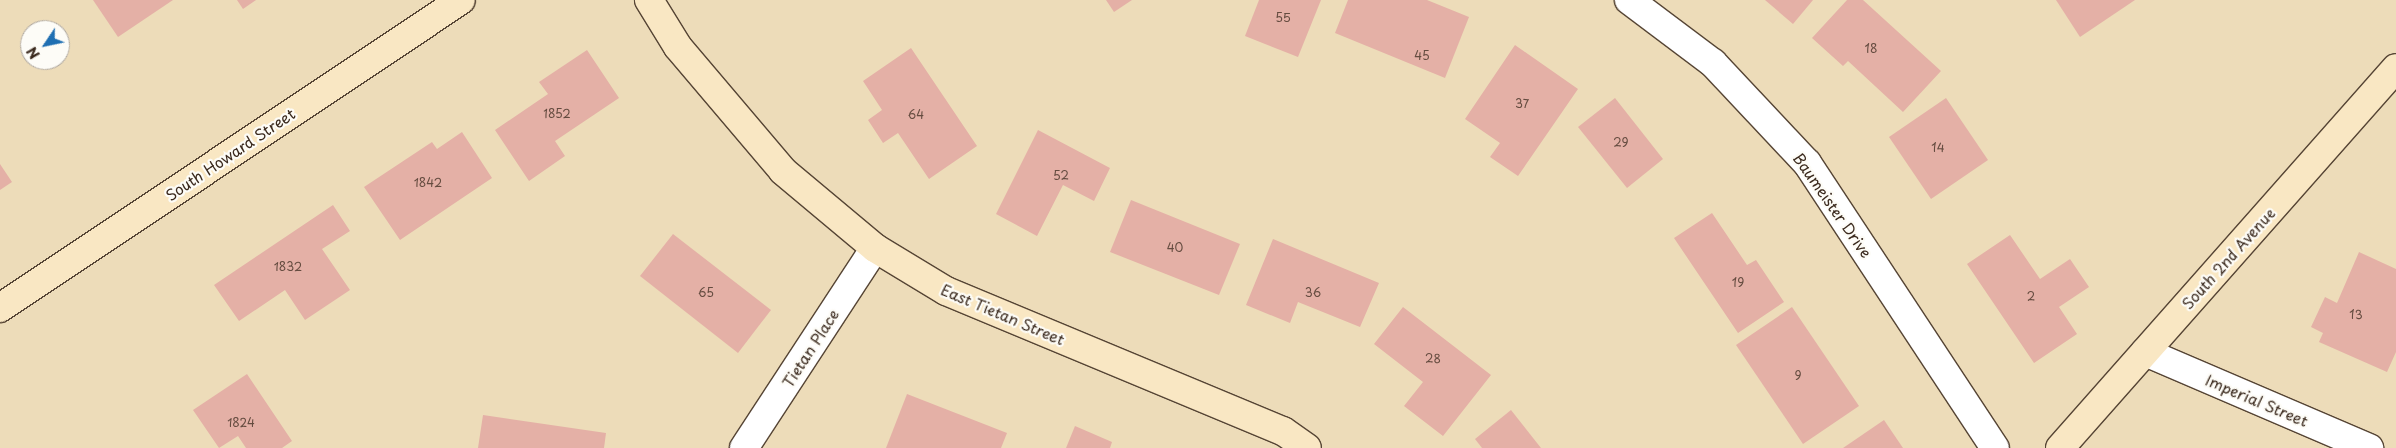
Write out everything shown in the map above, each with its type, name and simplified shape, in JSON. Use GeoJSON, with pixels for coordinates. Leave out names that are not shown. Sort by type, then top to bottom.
{"type":"FeatureCollection","features":[{"type":"Feature","properties":{"kind":"main road","name":"South Howard Street"},"geometry":{"type":"LineString","coordinates":[[0,308],[461,0]]}},
{"type":"Feature","properties":{"kind":"main road","name":"East Tietan Street"},"geometry":{"type":"LineString","coordinates":[[649,0],[678,47],[783,170],[875,248],[946,291],[1283,431],[1307,448]]}},
{"type":"Feature","properties":{"kind":"main road","name":"South 2nd Avenue"},"geometry":{"type":"LineString","coordinates":[[2060,448],[2396,68]]}},
{"type":"Feature","properties":{"kind":"street","name":"Baumeister Drive"},"geometry":{"type":"LineString","coordinates":[[1629,0],[1713,63],[1807,163],[1996,448]]}},
{"type":"Feature","properties":{"kind":"street","name":"Tietan Place"},"geometry":{"type":"LineString","coordinates":[[744,448],[875,248]]}},
{"type":"Feature","properties":{"kind":"street","name":"Imperial Street"},"geometry":{"type":"LineString","coordinates":[[2145,352],[2369,448]]}},
{"type":"Feature","properties":{"kind":"building"},"geometry":{"type":"Polygon","coordinates":[[[93,0],[173,0],[118,37],[93,0]]]}},
{"type":"Feature","properties":{"kind":"building"},"geometry":{"type":"Polygon","coordinates":[[[237,0],[256,0],[243,9],[237,0]]]}},
{"type":"Feature","properties":{"kind":"building"},"geometry":{"type":"Polygon","coordinates":[[[1106,0],[1132,0],[1114,12],[1106,0]]]}},
{"type":"Feature","properties":{"kind":"building"},"geometry":{"type":"Polygon","coordinates":[[[1259,0],[1321,0],[1298,57],[1245,36],[1259,0]]]}},
{"type":"Feature","properties":{"kind":"building"},"geometry":{"type":"Polygon","coordinates":[[[1348,0],[1427,0],[1469,17],[1445,78],[1335,33],[1348,0]]]}},
{"type":"Feature","properties":{"kind":"building"},"geometry":{"type":"Polygon","coordinates":[[[1765,0],[1813,0],[1793,24],[1765,0]]]}},
{"type":"Feature","properties":{"kind":"building"},"geometry":{"type":"Polygon","coordinates":[[[1847,0],[1863,0],[1941,71],[1903,112],[1848,61],[1843,66],[1812,38],[1847,0]]]}},
{"type":"Feature","properties":{"kind":"building"},"geometry":{"type":"Polygon","coordinates":[[[2056,0],[2135,0],[2080,37],[2056,0]]]}},
{"type":"Feature","properties":{"kind":"building"},"geometry":{"type":"Polygon","coordinates":[[[1515,45],[1578,89],[1518,176],[1490,157],[1500,143],[1465,119],[1515,45]]]}},
{"type":"Feature","properties":{"kind":"building"},"geometry":{"type":"Polygon","coordinates":[[[911,48],[977,146],[929,179],[898,133],[883,143],[868,120],[882,110],[863,81],[911,48]]]}},
{"type":"Feature","properties":{"kind":"building"},"geometry":{"type":"Polygon","coordinates":[[[587,50],[619,98],[555,141],[565,156],[529,181],[495,130],[548,94],[539,82],[587,50]]]}},
{"type":"Feature","properties":{"kind":"building"},"geometry":{"type":"Polygon","coordinates":[[[1615,98],[1663,159],[1627,188],[1578,127],[1615,98]]]}},
{"type":"Feature","properties":{"kind":"building"},"geometry":{"type":"Polygon","coordinates":[[[1946,98],[1988,160],[1931,199],[1889,137],[1946,98]]]}},
{"type":"Feature","properties":{"kind":"building"},"geometry":{"type":"Polygon","coordinates":[[[1038,130],[1110,168],[1094,201],[1063,185],[1037,236],[996,214],[1038,130]]]}},
{"type":"Feature","properties":{"kind":"building"},"geometry":{"type":"Polygon","coordinates":[[[462,132],[492,178],[400,240],[364,187],[432,142],[437,149],[462,132]]]}},
{"type":"Feature","properties":{"kind":"building"},"geometry":{"type":"Polygon","coordinates":[[[0,164],[12,182],[0,190],[0,164]]]}},
{"type":"Feature","properties":{"kind":"building"},"geometry":{"type":"Polygon","coordinates":[[[1131,200],[1240,244],[1219,295],[1110,252],[1131,200]]]}},
{"type":"Feature","properties":{"kind":"building"},"geometry":{"type":"Polygon","coordinates":[[[333,205],[350,231],[322,249],[350,290],[305,320],[285,290],[239,321],[214,285],[333,205]]]}},
{"type":"Feature","properties":{"kind":"building"},"geometry":{"type":"Polygon","coordinates":[[[1712,213],[1747,265],[1756,260],[1784,302],[1738,333],[1674,238],[1712,213]]]}},
{"type":"Feature","properties":{"kind":"building"},"geometry":{"type":"Polygon","coordinates":[[[673,234],[771,310],[738,353],[640,276],[673,234]]]}},
{"type":"Feature","properties":{"kind":"building"},"geometry":{"type":"Polygon","coordinates":[[[2010,235],[2040,279],[2070,259],[2089,287],[2059,307],[2077,334],[2034,363],[1967,264],[2010,235]]]}},
{"type":"Feature","properties":{"kind":"building"},"geometry":{"type":"Polygon","coordinates":[[[1273,239],[1379,283],[1360,327],[1298,302],[1290,323],[1246,305],[1273,239]]]}},
{"type":"Feature","properties":{"kind":"building"},"geometry":{"type":"Polygon","coordinates":[[[2359,252],[2396,269],[2396,352],[2387,372],[2319,342],[2323,333],[2311,327],[2325,297],[2337,303],[2359,252]]]}},
{"type":"Feature","properties":{"kind":"building"},"geometry":{"type":"Polygon","coordinates":[[[1403,307],[1491,375],[1443,436],[1404,406],[1423,382],[1374,344],[1403,307]]]}},
{"type":"Feature","properties":{"kind":"building"},"geometry":{"type":"Polygon","coordinates":[[[1792,307],[1859,406],[1803,444],[1736,345],[1792,307]]]}},
{"type":"Feature","properties":{"kind":"building"},"geometry":{"type":"Polygon","coordinates":[[[247,374],[292,441],[282,448],[246,448],[238,436],[219,448],[193,410],[247,374]]]}},
{"type":"Feature","properties":{"kind":"building"},"geometry":{"type":"Polygon","coordinates":[[[907,394],[1007,433],[1001,448],[886,448],[907,394]]]}},
{"type":"Feature","properties":{"kind":"building"},"geometry":{"type":"Polygon","coordinates":[[[1511,410],[1541,448],[1482,448],[1475,439],[1511,410]]]}},
{"type":"Feature","properties":{"kind":"building"},"geometry":{"type":"Polygon","coordinates":[[[483,415],[606,433],[604,448],[478,448],[483,415]]]}},
{"type":"Feature","properties":{"kind":"building"},"geometry":{"type":"Polygon","coordinates":[[[1884,420],[1903,448],[1843,448],[1884,420]]]}},
{"type":"Feature","properties":{"kind":"building"},"geometry":{"type":"Polygon","coordinates":[[[1075,426],[1112,442],[1110,448],[1066,448],[1075,426]]]}}]}
